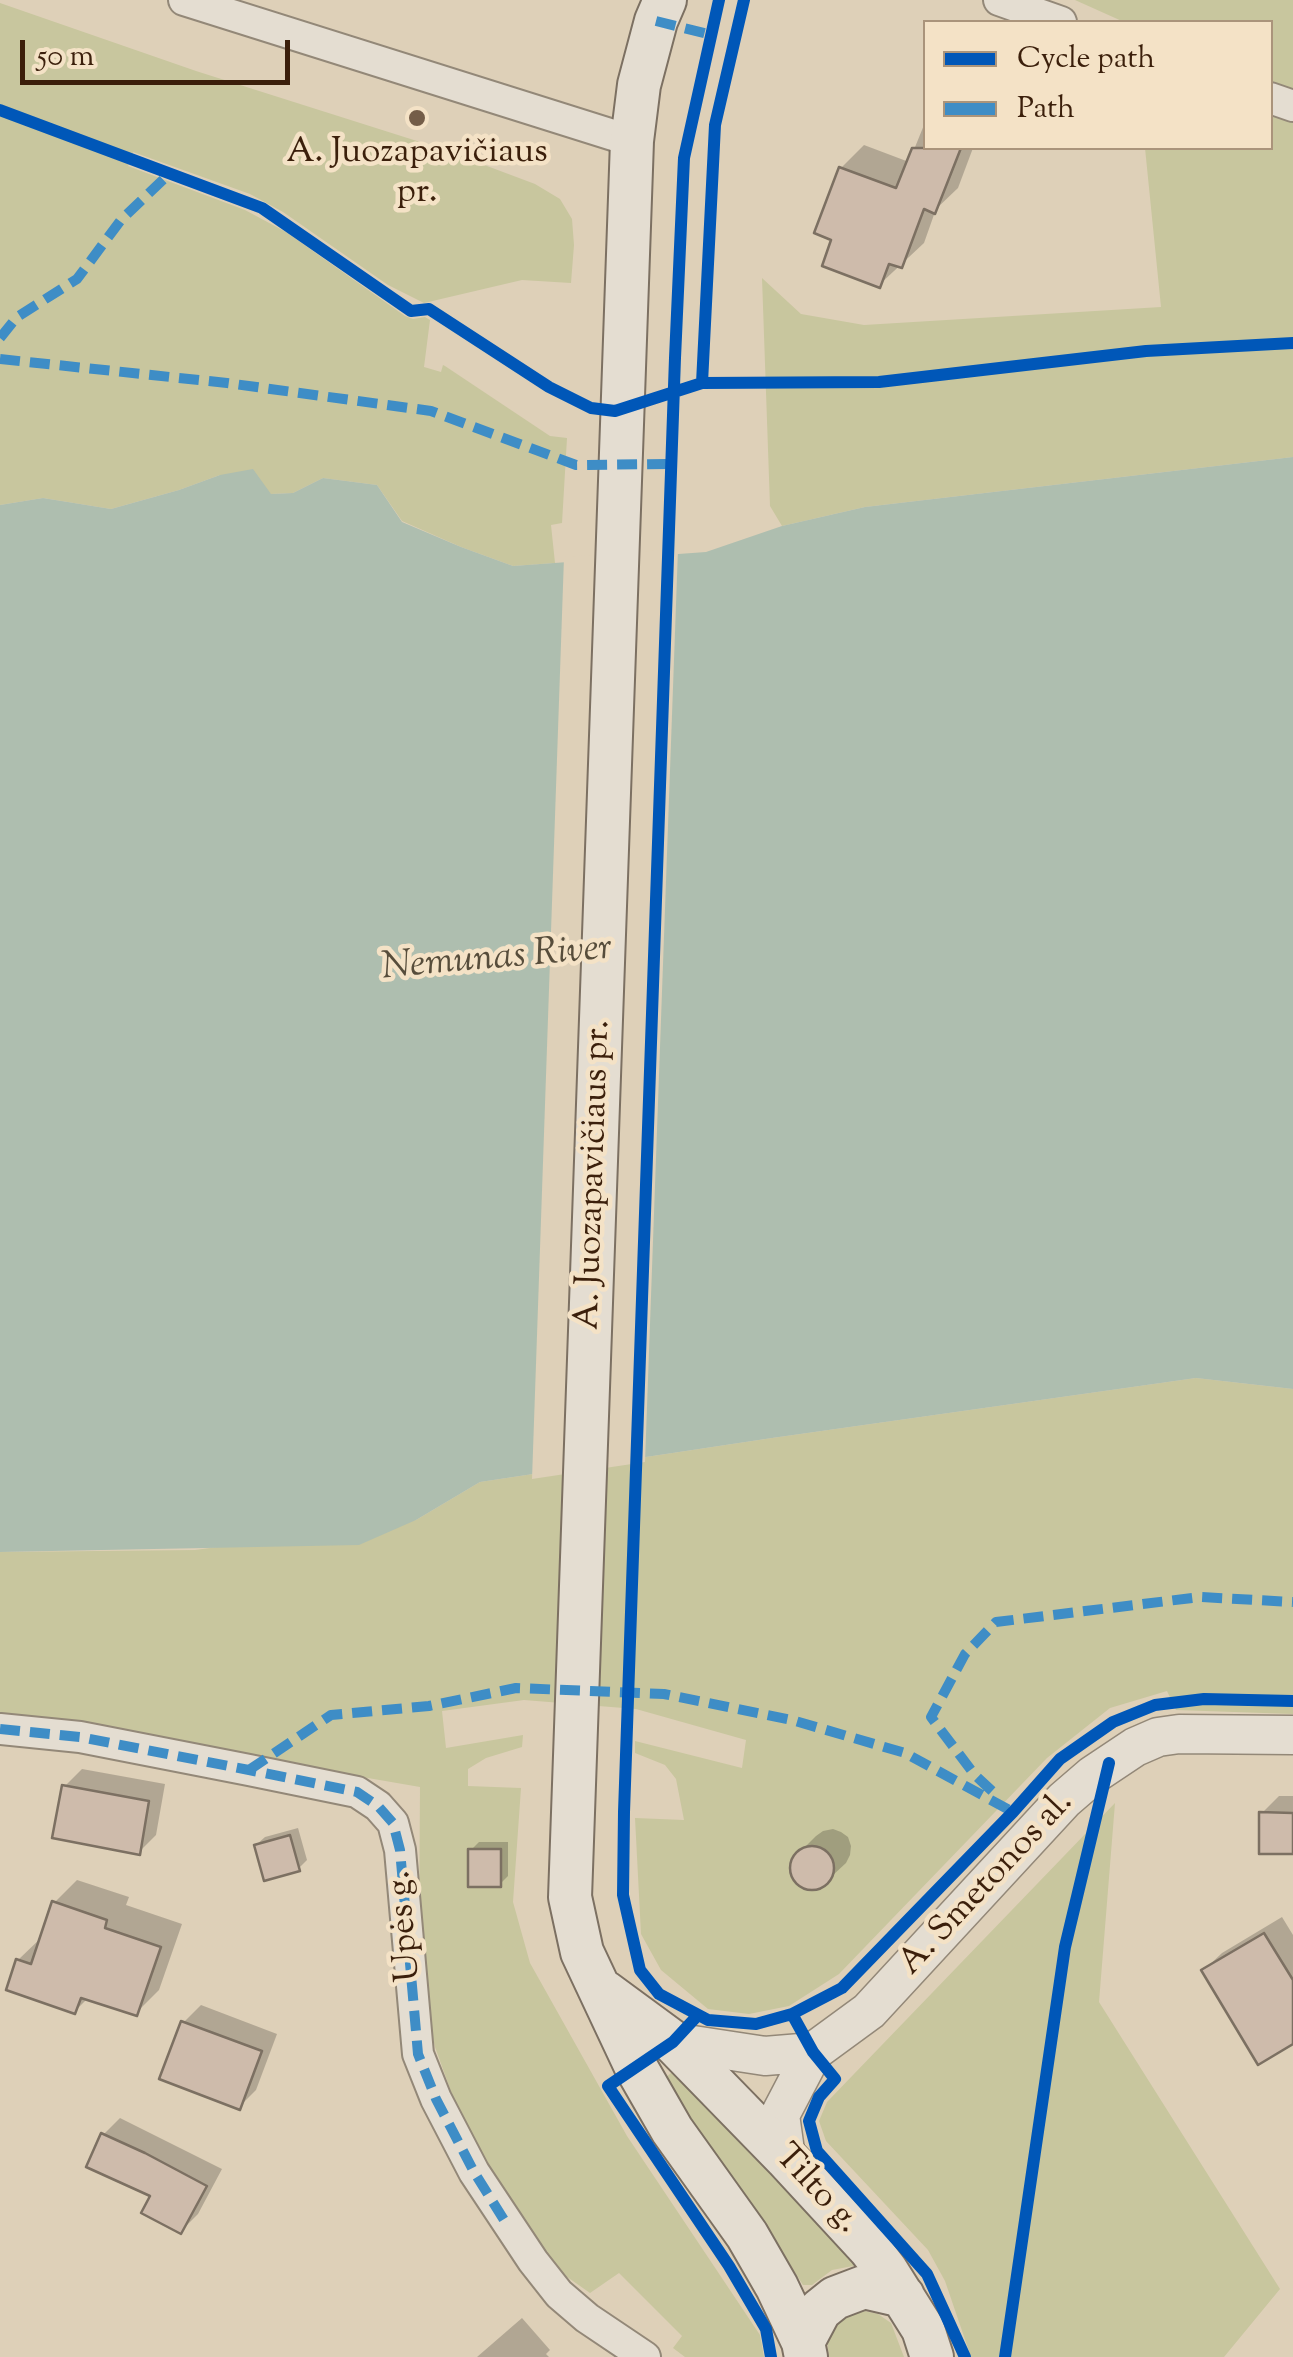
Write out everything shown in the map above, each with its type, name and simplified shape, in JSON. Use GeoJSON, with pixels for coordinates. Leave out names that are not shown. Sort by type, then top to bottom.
{"type":"FeatureCollection","features":[{"type":"Feature","properties":{"kind":"main road","name":"A. Juozapavičiaus pr."},"geometry":{"type":"LineString","coordinates":[[665,0],[639,85],[632,141],[570,1897],[582,1952],[637,2068],[672,2130],[747,2235],[778,2288],[804,2350]]}},
{"type":"Feature","properties":{"kind":"main road"},"geometry":{"type":"LineString","coordinates":[[600,1989],[673,2042]]}},
{"type":"Feature","properties":{"kind":"main road","name":"Tilto g."},"geometry":{"type":"LineString","coordinates":[[673,2042],[870,2249],[923,2330],[932,2357]]}},
{"type":"Feature","properties":{"kind":"main road"},"geometry":{"type":"LineString","coordinates":[[804,2350],[820,2310],[835,2298],[864,2288],[903,2296]]}},
{"type":"Feature","properties":{"kind":"street"},"geometry":{"type":"LineString","coordinates":[[184,0],[632,141]]}},
{"type":"Feature","properties":{"kind":"street"},"geometry":{"type":"LineString","coordinates":[[999,0],[1056,20]]}},
{"type":"Feature","properties":{"kind":"street","name":"Upės g."},"geometry":{"type":"LineString","coordinates":[[0,1729],[80,1737],[357,1792],[378,1806],[393,1823],[400,1850],[418,2054],[436,2100],[474,2172],[532,2262],[587,2318],[645,2357]]}},
{"type":"Feature","properties":{"kind":"street","name":"A. Smetonos al."},"geometry":{"type":"LineString","coordinates":[[786,2158],[780,2114],[813,2052],[869,2011],[1064,1800],[1109,1763],[1158,1737],[1293,1735]]}},
{"type":"Feature","properties":{"kind":"street"},"geometry":{"type":"LineString","coordinates":[[673,2042],[765,2056],[813,2052]]}},
{"type":"Feature","properties":{"kind":"shaded area"},"geometry":{"type":"Polygon","coordinates":[[[1075,0],[1293,0],[1293,457],[865,507],[782,526],[770,506],[762,278],[801,314],[864,325],[1161,307],[1145,150],[1273,150],[1273,20],[1120,20],[1075,0]]]}},
{"type":"Feature","properties":{"kind":"shaded area"},"geometry":{"type":"Polygon","coordinates":[[[0,3],[196,71],[439,148],[535,184],[560,199],[572,219],[571,283],[522,280],[424,303],[388,285],[283,212],[250,194],[133,152],[128,166],[245,210],[286,232],[405,316],[430,320],[424,367],[441,372],[443,365],[550,436],[567,438],[562,523],[551,525],[555,563],[513,566],[461,547],[402,521],[377,485],[323,478],[293,493],[271,494],[220,475],[111,509],[43,498],[0,505],[0,3]]]}},
{"type":"Feature","properties":{"kind":"shaded area"},"geometry":{"type":"Polygon","coordinates":[[[1196,1378],[1293,1389],[1293,1714],[1176,1710],[1167,1691],[1110,1708],[1047,1758],[839,1974],[789,2006],[749,2014],[708,2009],[661,1970],[641,1934],[635,1818],[684,1820],[676,1779],[665,1765],[635,1753],[635,1741],[742,1768],[746,1740],[636,1709],[524,1700],[442,1711],[446,1748],[523,1735],[522,1747],[486,1758],[468,1769],[468,1786],[521,1788],[513,1902],[530,1963],[627,2136],[760,2335],[764,2357],[685,2357],[673,2348],[682,2336],[619,2273],[590,2293],[553,2267],[478,2151],[453,2097],[426,2009],[419,1937],[420,1787],[96,1731],[0,1721],[0,1552],[195,1550],[416,1520],[480,1482],[1196,1378]]]}},
{"type":"Feature","properties":{"kind":"shaded area"},"geometry":{"type":"Polygon","coordinates":[[[1115,1803],[1099,2002],[1280,2289],[1224,2357],[971,2357],[945,2281],[928,2250],[826,2141],[819,2121],[827,2102],[1115,1803]]]}},
{"type":"Feature","properties":{"kind":"shaded area"},"geometry":{"type":"Polygon","coordinates":[[[675,2072],[854,2259],[853,2266],[832,2270],[812,2285],[803,2285],[686,2118],[664,2079],[675,2072]]]}},
{"type":"Feature","properties":{"kind":"shaded area"},"geometry":{"type":"Polygon","coordinates":[[[864,2311],[891,2323],[904,2357],[829,2357],[830,2330],[852,2313],[864,2311]]]}},
{"type":"Feature","properties":{"kind":"water","name":"Nemunas River"},"geometry":{"type":"Polygon","coordinates":[[[1293,457],[1293,1389],[1196,1378],[480,1482],[416,1520],[359,1545],[0,1552],[0,505],[43,498],[111,509],[220,475],[253,469],[271,494],[293,493],[323,478],[377,485],[402,522],[513,566],[706,552],[782,526],[865,507],[1293,457]]]}},
{"type":"Feature","properties":{"kind":"pier"},"geometry":{"type":"Polygon","coordinates":[[[678,549],[645,1462],[532,1479],[564,557],[678,549]]]}},
{"type":"Feature","properties":{"kind":"building"},"geometry":{"type":"Polygon","coordinates":[[[912,148],[960,150],[935,214],[924,209],[902,268],[889,264],[880,288],[822,266],[831,240],[814,233],[839,167],[896,188],[912,148]]]}},
{"type":"Feature","properties":{"kind":"building"},"geometry":{"type":"Polygon","coordinates":[[[62,1785],[149,1801],[140,1855],[52,1838],[62,1785]]]}},
{"type":"Feature","properties":{"kind":"building"},"geometry":{"type":"Polygon","coordinates":[[[1259,1812],[1293,1813],[1293,1854],[1259,1854],[1259,1812]]]}},
{"type":"Feature","properties":{"kind":"building"},"geometry":{"type":"Polygon","coordinates":[[[290,1835],[300,1871],[264,1881],[254,1845],[290,1835]]]}},
{"type":"Feature","properties":{"kind":"building"},"geometry":{"type":"Polygon","coordinates":[[[812,1846],[828,1852],[834,1868],[828,1884],[812,1890],[796,1884],[790,1868],[796,1852],[812,1846]]]}},
{"type":"Feature","properties":{"kind":"building"},"geometry":{"type":"Polygon","coordinates":[[[468,1849],[501,1849],[501,1887],[468,1887],[468,1849]]]}},
{"type":"Feature","properties":{"kind":"building"},"geometry":{"type":"Polygon","coordinates":[[[52,1901],[107,1920],[105,1928],[161,1947],[137,2016],[81,1998],[75,2014],[6,1990],[16,1959],[31,1964],[52,1901]]]}},
{"type":"Feature","properties":{"kind":"building"},"geometry":{"type":"Polygon","coordinates":[[[1264,1933],[1293,1980],[1293,2044],[1258,2065],[1201,1970],[1264,1933]]]}},
{"type":"Feature","properties":{"kind":"building"},"geometry":{"type":"Polygon","coordinates":[[[181,2021],[262,2051],[240,2110],[159,2079],[181,2021]]]}},
{"type":"Feature","properties":{"kind":"building"},"geometry":{"type":"Polygon","coordinates":[[[101,2133],[207,2186],[181,2234],[141,2213],[150,2196],[86,2167],[101,2133]]]}},
{"type":"Feature","properties":{"kind":"marked path"},"geometry":{"type":"LineString","coordinates":[[656,21],[712,35]]}},
{"type":"Feature","properties":{"kind":"marked path"},"geometry":{"type":"LineString","coordinates":[[0,338],[17,317],[77,279],[121,220],[170,173]]}},
{"type":"Feature","properties":{"kind":"marked path"},"geometry":{"type":"LineString","coordinates":[[0,359],[227,383],[431,411],[576,465],[667,464]]}},
{"type":"Feature","properties":{"kind":"marked path"},"geometry":{"type":"LineString","coordinates":[[992,1791],[974,1774],[931,1717],[965,1654],[996,1622],[1200,1597],[1293,1602]]}},
{"type":"Feature","properties":{"kind":"marked path"},"geometry":{"type":"LineString","coordinates":[[249,1770],[331,1715],[429,1706],[516,1688],[664,1694],[792,1720],[905,1753],[1013,1812]]}},
{"type":"Feature","properties":{"kind":"marked path"},"geometry":{"type":"LineString","coordinates":[[0,1729],[80,1737],[357,1792],[378,1806],[393,1823],[400,1850],[418,2054],[436,2099],[474,2172],[506,2223]]}},
{"type":"Feature","properties":{"kind":"cycle path"},"geometry":{"type":"LineString","coordinates":[[719,0],[684,158],[675,358],[624,1812],[623,1895],[640,1970],[659,1994],[708,2020],[756,2024],[792,2014],[842,1988],[1060,1759],[1113,1722],[1155,1705],[1204,1699],[1293,1701]]}},
{"type":"Feature","properties":{"kind":"cycle path"},"geometry":{"type":"LineString","coordinates":[[0,110],[262,208],[411,311],[429,309],[549,387],[591,408],[615,411],[702,383],[715,125],[744,0]]}},
{"type":"Feature","properties":{"kind":"cycle path"},"geometry":{"type":"LineString","coordinates":[[702,383],[879,382],[1146,351],[1293,343]]}},
{"type":"Feature","properties":{"kind":"cycle path"},"geometry":{"type":"LineString","coordinates":[[1005,2357],[1065,1947],[1109,1763]]}},
{"type":"Feature","properties":{"kind":"cycle path"},"geometry":{"type":"LineString","coordinates":[[792,2014],[813,2052],[835,2079],[819,2097],[809,2121],[817,2151],[927,2274],[965,2357]]}},
{"type":"Feature","properties":{"kind":"cycle path"},"geometry":{"type":"LineString","coordinates":[[698,2015],[673,2042],[608,2086],[729,2266],[766,2329],[771,2357]]}},
{"type":"Feature","properties":{"kind":"place","name":"A. Juozapavičiaus pr."},"geometry":{"type":"Point","coordinates":[417,118]}}]}
